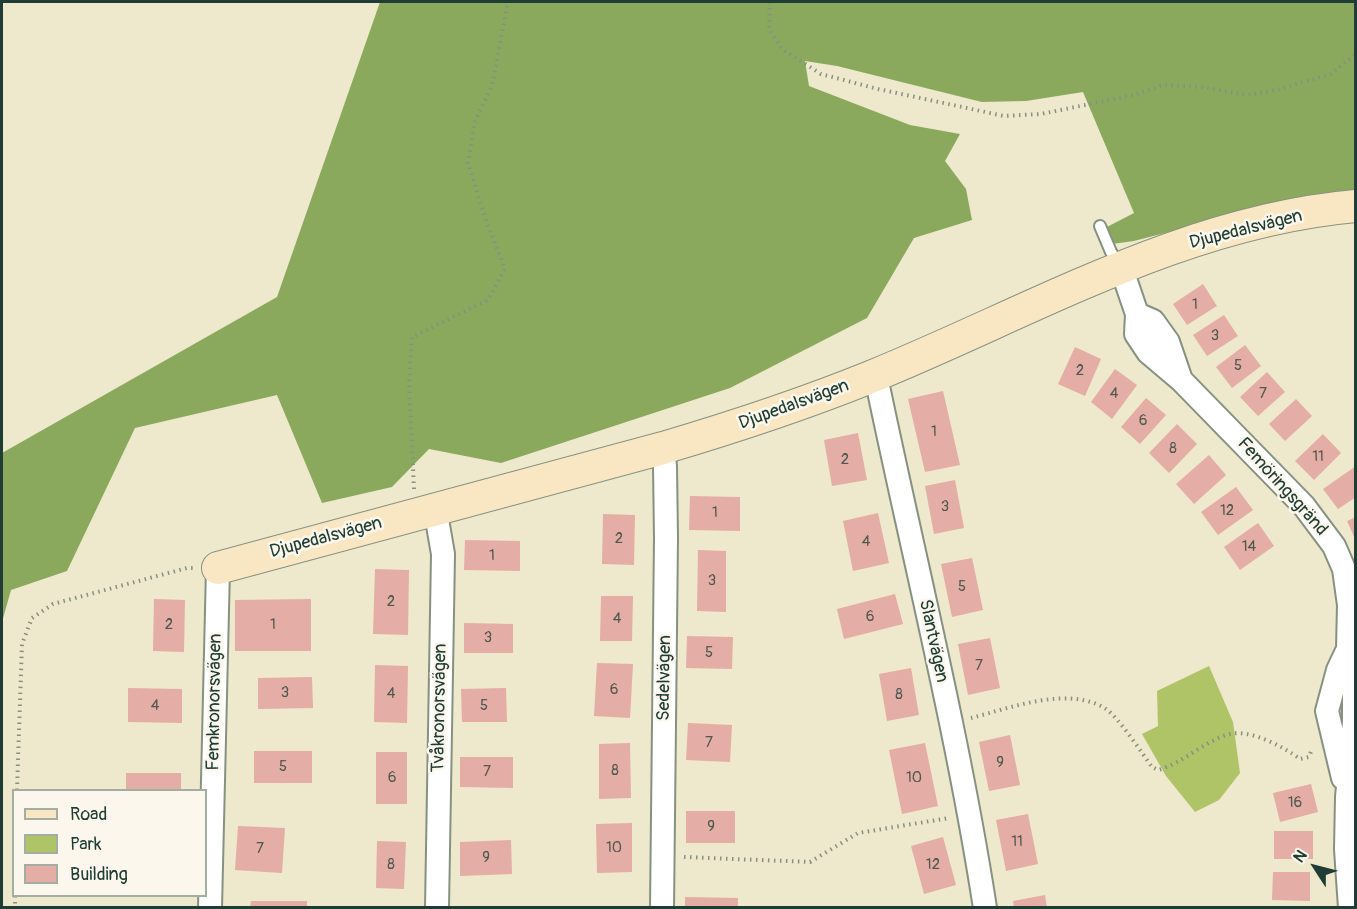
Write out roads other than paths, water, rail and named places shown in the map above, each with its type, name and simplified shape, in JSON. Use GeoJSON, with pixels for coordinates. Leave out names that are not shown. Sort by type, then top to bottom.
{"type":"FeatureCollection","features":[{"type":"Feature","properties":{"kind":"street","name":"Djupedalsvägen"},"geometry":{"type":"LineString","coordinates":[[218,568],[663,448],[735,426],[874,376],[1121,267],[1246,226],[1356,206]]}},
{"type":"Feature","properties":{"kind":"street","name":"Femöringsgränd"},"geometry":{"type":"LineString","coordinates":[[1121,267],[1137,314],[1153,321],[1168,342],[1181,380],[1304,506],[1334,546],[1344,569],[1349,605],[1347,649],[1354,678],[1354,722],[1347,797],[1346,849],[1350,908]]}},
{"type":"Feature","properties":{"kind":"street","name":"Slantvägen"},"geometry":{"type":"LineString","coordinates":[[874,376],[970,814],[985,908]]}},
{"type":"Feature","properties":{"kind":"street","name":"Sedelvägen"},"geometry":{"type":"LineString","coordinates":[[662,908],[666,538],[663,448]]}},
{"type":"Feature","properties":{"kind":"street","name":"Tvåkronorsvägen"},"geometry":{"type":"LineString","coordinates":[[425,511],[443,554],[437,908]]}},
{"type":"Feature","properties":{"kind":"street","name":"Femkronorsvägen"},"geometry":{"type":"LineString","coordinates":[[210,908],[218,568]]}},
{"type":"Feature","properties":{"kind":"street","name":"Femöringsgränd"},"geometry":{"type":"LineString","coordinates":[[1347,649],[1335,680],[1327,711],[1347,797]]}},
{"type":"Feature","properties":{"kind":"lane"},"geometry":{"type":"LineString","coordinates":[[1100,226],[1111,252],[1121,267]]}}]}
